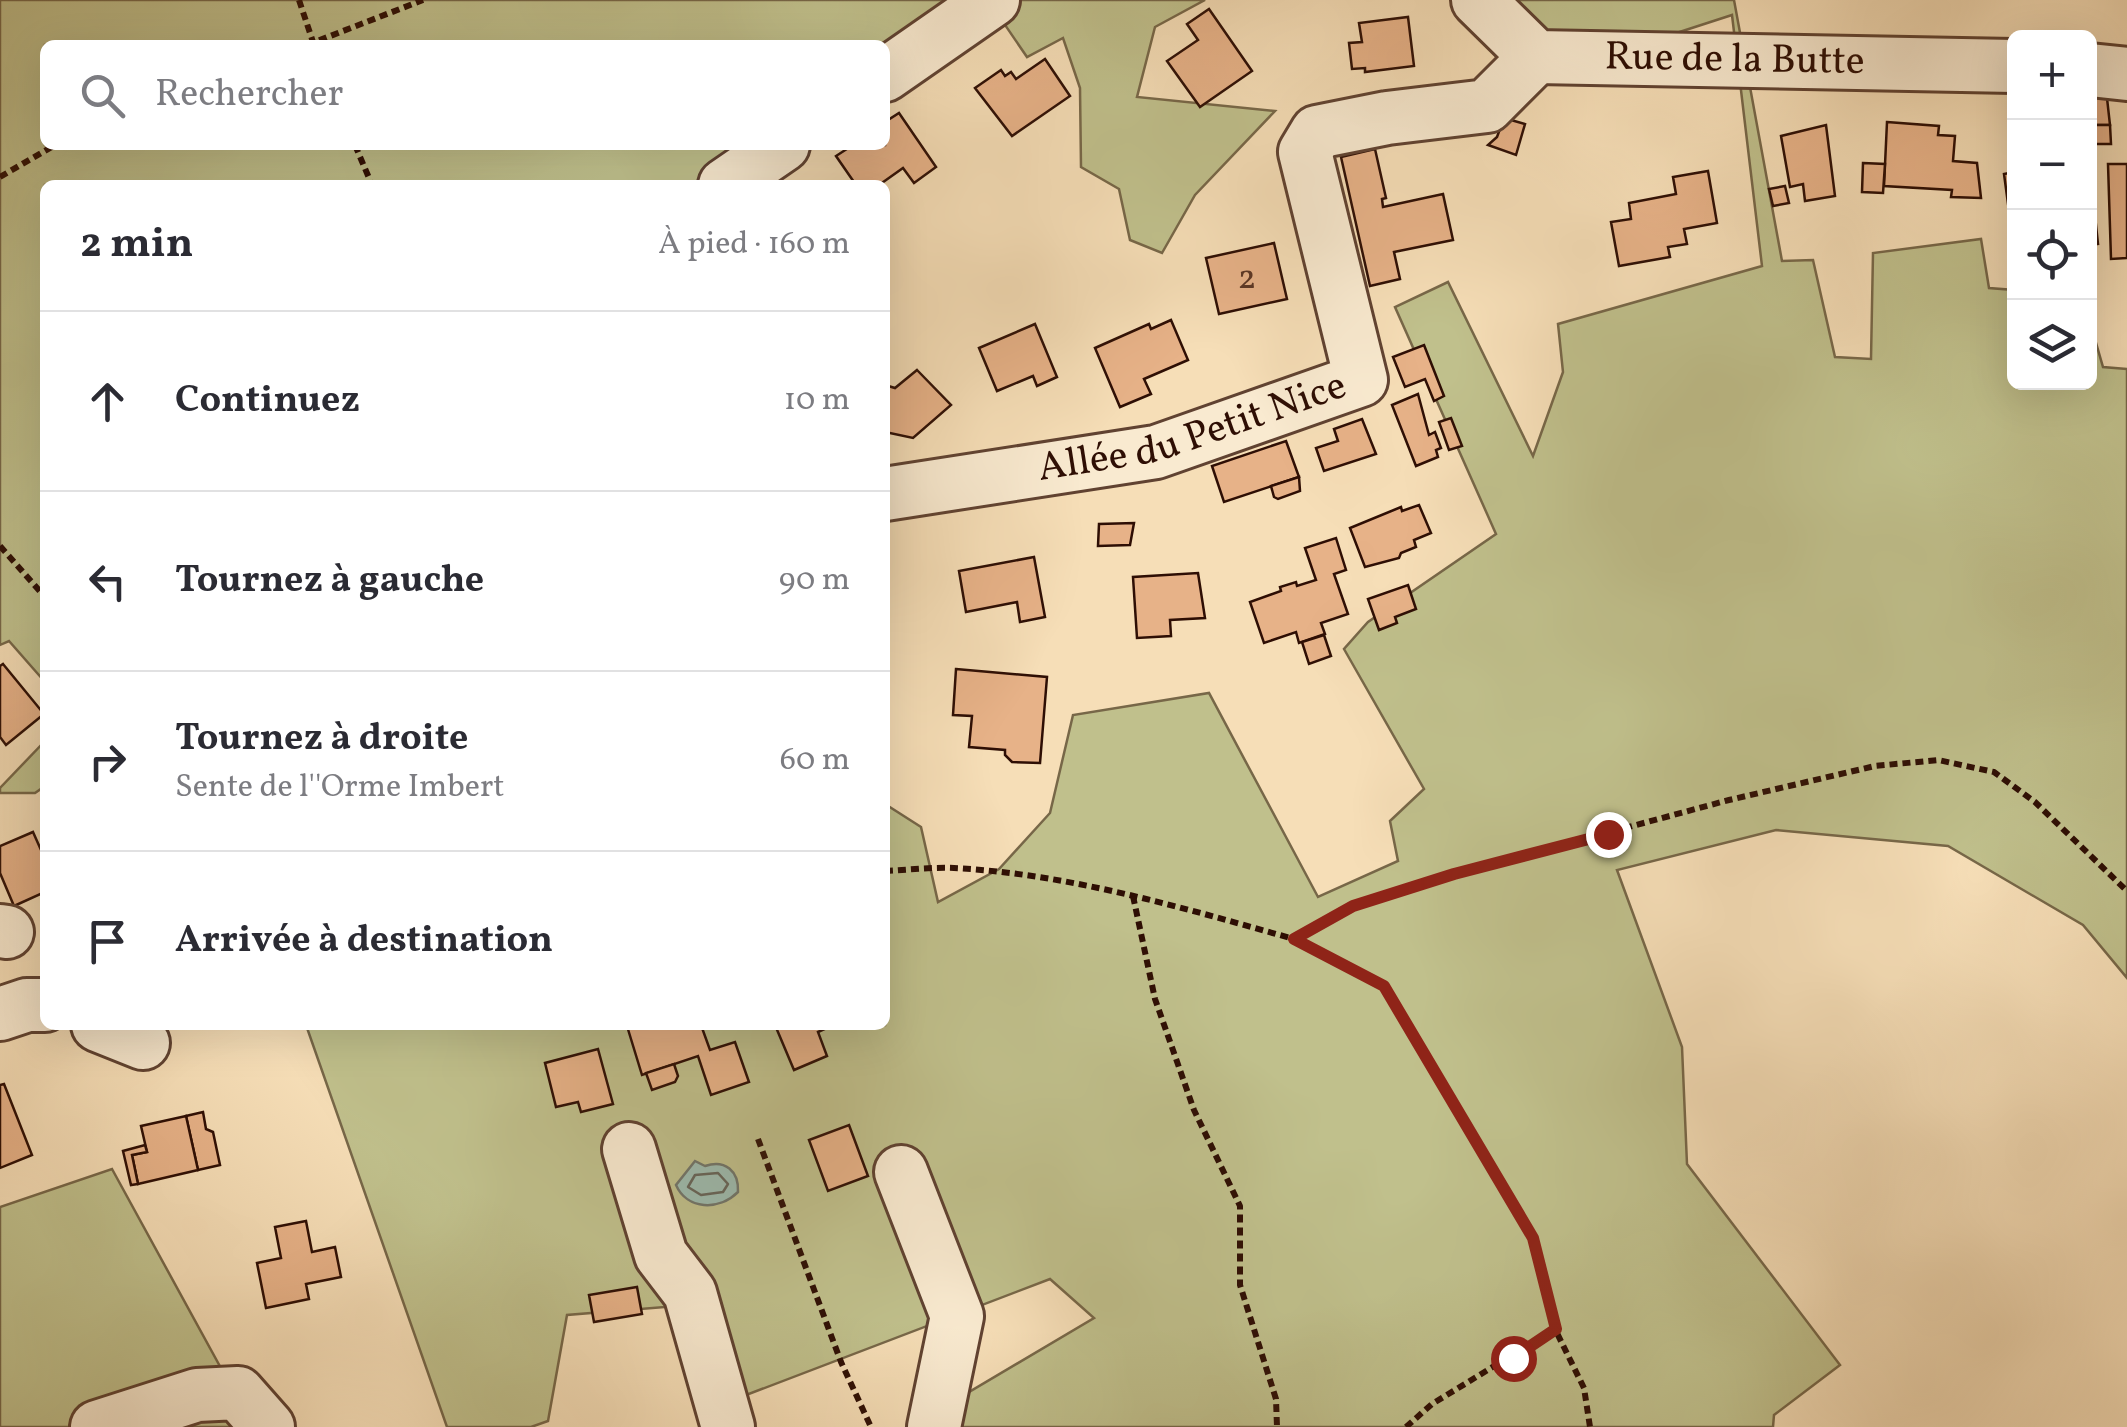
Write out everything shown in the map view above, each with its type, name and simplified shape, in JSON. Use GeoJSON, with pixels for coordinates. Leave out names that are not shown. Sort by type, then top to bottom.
{"type":"FeatureCollection","features":[{"type":"Feature","properties":{"kind":"street"},"geometry":{"type":"LineString","coordinates":[[890,72],[993,0]]}},
{"type":"Feature","properties":{"kind":"street"},"geometry":{"type":"LineString","coordinates":[[1478,0],[1536,57]]}},
{"type":"Feature","properties":{"kind":"street","name":"Rue de la Butte"},"geometry":{"type":"LineString","coordinates":[[1536,57],[2007,66]]}},
{"type":"Feature","properties":{"kind":"street","name":"Allée du Petit Nice"},"geometry":{"type":"LineString","coordinates":[[890,493],[1156,452],[1361,380],[1304,152],[1317,132],[1387,118],[1487,106],[1536,57]]}},
{"type":"Feature","properties":{"kind":"street"},"geometry":{"type":"LineString","coordinates":[[2097,71],[2127,74]]}},
{"type":"Feature","properties":{"kind":"street"},"geometry":{"type":"LineString","coordinates":[[732,180],[776,150]]}},
{"type":"Feature","properties":{"kind":"street"},"geometry":{"type":"LineString","coordinates":[[0,1014],[26,1005],[40,1005]]}},
{"type":"Feature","properties":{"kind":"street"},"geometry":{"type":"LineString","coordinates":[[629,1149],[661,1255],[690,1293],[728,1427]]}},
{"type":"Feature","properties":{"kind":"street"},"geometry":{"type":"LineString","coordinates":[[901,1172],[957,1316],[934,1427]]}},
{"type":"Feature","properties":{"kind":"street"},"geometry":{"type":"LineString","coordinates":[[97,1427],[197,1395],[238,1394],[268,1427]]}},
{"type":"Feature","properties":{"kind":"path"},"geometry":{"type":"LineString","coordinates":[[299,0],[311,40]]}},
{"type":"Feature","properties":{"kind":"path"},"geometry":{"type":"LineString","coordinates":[[322,40],[423,0]]}},
{"type":"Feature","properties":{"kind":"path"},"geometry":{"type":"LineString","coordinates":[[0,176],[47,150]]}},
{"type":"Feature","properties":{"kind":"path"},"geometry":{"type":"LineString","coordinates":[[356,150],[370,180]]}},
{"type":"Feature","properties":{"kind":"path"},"geometry":{"type":"LineString","coordinates":[[0,546],[40,591]]}},
{"type":"Feature","properties":{"kind":"path"},"geometry":{"type":"LineString","coordinates":[[1294,939],[1353,906],[1454,874],[1767,791],[1875,766],[1938,760],[1994,772],[2036,802],[2127,891]]}},
{"type":"Feature","properties":{"kind":"path"},"geometry":{"type":"LineString","coordinates":[[890,872],[951,868],[1018,874],[1133,896],[1294,939],[1384,986],[1533,1238],[1556,1329],[1584,1388],[1590,1427]]}},
{"type":"Feature","properties":{"kind":"path"},"geometry":{"type":"LineString","coordinates":[[1133,896],[1154,999],[1194,1110],[1240,1206],[1240,1285],[1276,1400],[1277,1427]]}},
{"type":"Feature","properties":{"kind":"path"},"geometry":{"type":"LineString","coordinates":[[758,1139],[841,1362],[871,1427]]}},
{"type":"Feature","properties":{"kind":"path"},"geometry":{"type":"LineString","coordinates":[[1406,1427],[1432,1404],[1556,1329]]}},
{"type":"Feature","properties":{"kind":"green space"},"geometry":{"type":"Polygon","coordinates":[[[0,0],[949,0],[890,41],[40,40],[40,150],[746,150],[702,180],[40,180],[40,676],[9,641],[0,645],[0,0]]]}},
{"type":"Feature","properties":{"kind":"green space"},"geometry":{"type":"Polygon","coordinates":[[[988,0],[1205,0],[1155,27],[1137,97],[1275,111],[1195,195],[1162,253],[1130,240],[1119,189],[1081,167],[1080,88],[1063,38],[1027,57],[988,0]]]}},
{"type":"Feature","properties":{"kind":"green space"},"geometry":{"type":"Polygon","coordinates":[[[1494,0],[1734,0],[1782,261],[1813,260],[1835,357],[1871,359],[1873,253],[1981,239],[1989,288],[2007,289],[2007,390],[2097,390],[2097,346],[2103,367],[2127,369],[2127,978],[2083,925],[1948,846],[1776,830],[1617,870],[1682,1047],[1687,1164],[1840,1365],[1774,1415],[1773,1427],[910,1427],[1094,1318],[1050,1279],[720,1405],[689,1305],[567,1315],[548,1421],[531,1427],[447,1427],[308,1030],[890,1030],[890,807],[921,827],[938,902],[999,869],[1050,813],[1073,715],[1209,693],[1318,897],[1398,861],[1390,821],[1424,789],[1344,649],[1368,622],[1496,534],[1395,307],[1448,282],[1533,456],[1563,372],[1558,324],[1762,266],[1732,15],[1550,74],[1494,0]]]}},
{"type":"Feature","properties":{"kind":"green space"},"geometry":{"type":"Polygon","coordinates":[[[40,746],[40,790],[35,793],[0,793],[0,788],[40,746]]]}},
{"type":"Feature","properties":{"kind":"green space"},"geometry":{"type":"Polygon","coordinates":[[[112,1169],[234,1392],[248,1427],[0,1427],[0,1207],[112,1169]]]}},
{"type":"Feature","properties":{"kind":"water"},"geometry":{"type":"Polygon","coordinates":[[[695,1161],[729,1168],[736,1178],[738,1192],[713,1205],[688,1199],[676,1185],[695,1161]]]}},
{"type":"Feature","properties":{"kind":"building"},"geometry":{"type":"Polygon","coordinates":[[[1209,9],[1252,71],[1200,107],[1167,61],[1198,40],[1187,24],[1209,9]]]}},
{"type":"Feature","properties":{"kind":"building"},"geometry":{"type":"Polygon","coordinates":[[[1408,17],[1414,66],[1365,72],[1365,68],[1352,69],[1349,43],[1362,42],[1359,23],[1408,17]]]}},
{"type":"Feature","properties":{"kind":"building"},"geometry":{"type":"Polygon","coordinates":[[[1045,59],[1070,96],[1012,136],[975,88],[1001,70],[1005,76],[1011,72],[1016,79],[1045,59]]]}},
{"type":"Feature","properties":{"kind":"building"},"geometry":{"type":"Polygon","coordinates":[[[2097,89],[2106,89],[2110,125],[2097,125],[2097,89]]]}},
{"type":"Feature","properties":{"kind":"building"},"geometry":{"type":"Polygon","coordinates":[[[899,113],[936,167],[914,183],[903,168],[886,180],[853,180],[836,156],[845,150],[890,150],[890,119],[899,113]]]}},
{"type":"Feature","properties":{"kind":"building"},"geometry":{"type":"Polygon","coordinates":[[[1504,118],[1525,124],[1516,155],[1488,145],[1497,137],[1504,118]]]}},
{"type":"Feature","properties":{"kind":"building"},"geometry":{"type":"Polygon","coordinates":[[[1887,122],[1939,126],[1938,135],[1955,136],[1953,161],[1977,163],[1981,198],[1951,197],[1952,190],[1884,186],[1887,122]]]}},
{"type":"Feature","properties":{"kind":"building"},"geometry":{"type":"Polygon","coordinates":[[[1826,125],[1835,196],[1805,201],[1803,184],[1790,187],[1781,136],[1826,125]]]}},
{"type":"Feature","properties":{"kind":"building"},"geometry":{"type":"Polygon","coordinates":[[[2097,125],[2110,125],[2111,144],[2097,144],[2097,125]]]}},
{"type":"Feature","properties":{"kind":"building"},"geometry":{"type":"Polygon","coordinates":[[[1375,149],[1386,198],[1382,199],[1383,207],[1443,194],[1453,240],[1394,252],[1400,279],[1370,286],[1341,157],[1375,149]]]}},
{"type":"Feature","properties":{"kind":"building"},"geometry":{"type":"Polygon","coordinates":[[[1863,163],[1885,164],[1883,193],[1862,192],[1863,163]]]}},
{"type":"Feature","properties":{"kind":"building"},"geometry":{"type":"Polygon","coordinates":[[[2108,164],[2127,164],[2127,258],[2111,259],[2108,164]]]}},
{"type":"Feature","properties":{"kind":"building"},"geometry":{"type":"Polygon","coordinates":[[[1708,171],[1717,223],[1684,229],[1687,244],[1668,247],[1670,257],[1619,266],[1611,222],[1631,219],[1629,203],[1676,194],[1673,177],[1708,171]]]}},
{"type":"Feature","properties":{"kind":"building"},"geometry":{"type":"Polygon","coordinates":[[[1785,186],[1789,203],[1773,206],[1769,189],[1785,186]]]}},
{"type":"Feature","properties":{"kind":"building"},"geometry":{"type":"Polygon","coordinates":[[[1274,243],[1287,299],[1219,314],[1206,258],[1274,243]]]}},
{"type":"Feature","properties":{"kind":"building"},"geometry":{"type":"Polygon","coordinates":[[[1171,320],[1188,360],[1144,379],[1151,394],[1120,407],[1095,348],[1149,324],[1151,329],[1171,320]]]}},
{"type":"Feature","properties":{"kind":"building"},"geometry":{"type":"Polygon","coordinates":[[[1035,324],[1057,377],[1037,386],[1033,376],[997,391],[979,348],[1035,324]]]}},
{"type":"Feature","properties":{"kind":"building"},"geometry":{"type":"Polygon","coordinates":[[[1424,345],[1444,396],[1434,401],[1425,379],[1405,387],[1393,357],[1424,345]]]}},
{"type":"Feature","properties":{"kind":"building"},"geometry":{"type":"Polygon","coordinates":[[[917,370],[951,405],[913,438],[890,433],[890,386],[895,388],[917,370]]]}},
{"type":"Feature","properties":{"kind":"building"},"geometry":{"type":"Polygon","coordinates":[[[1418,394],[1429,435],[1435,432],[1441,448],[1436,450],[1438,457],[1416,466],[1392,405],[1418,394]]]}},
{"type":"Feature","properties":{"kind":"building"},"geometry":{"type":"Polygon","coordinates":[[[1451,418],[1462,446],[1449,450],[1439,422],[1451,418]]]}},
{"type":"Feature","properties":{"kind":"building"},"geometry":{"type":"Polygon","coordinates":[[[1362,419],[1376,454],[1324,471],[1316,448],[1338,441],[1334,429],[1362,419]]]}},
{"type":"Feature","properties":{"kind":"building"},"geometry":{"type":"Polygon","coordinates":[[[1286,441],[1299,477],[1224,502],[1212,466],[1286,441]]]}},
{"type":"Feature","properties":{"kind":"building"},"geometry":{"type":"Polygon","coordinates":[[[1299,477],[1300,491],[1274,497],[1271,486],[1299,477]]]}},
{"type":"Feature","properties":{"kind":"building"},"geometry":{"type":"Polygon","coordinates":[[[1419,505],[1431,533],[1414,540],[1416,547],[1401,553],[1399,558],[1365,567],[1350,528],[1401,507],[1402,511],[1419,505]]]}},
{"type":"Feature","properties":{"kind":"building"},"geometry":{"type":"Polygon","coordinates":[[[1134,523],[1130,545],[1098,546],[1099,524],[1134,523]]]}},
{"type":"Feature","properties":{"kind":"building"},"geometry":{"type":"Polygon","coordinates":[[[1336,538],[1346,570],[1334,574],[1348,614],[1321,623],[1325,634],[1299,643],[1296,632],[1264,643],[1250,602],[1281,591],[1280,587],[1316,580],[1305,548],[1336,538]]]}},
{"type":"Feature","properties":{"kind":"building"},"geometry":{"type":"Polygon","coordinates":[[[1034,557],[1045,617],[1020,622],[1017,602],[966,612],[959,571],[1034,557]]]}},
{"type":"Feature","properties":{"kind":"building"},"geometry":{"type":"Polygon","coordinates":[[[1198,573],[1205,618],[1170,620],[1171,636],[1137,638],[1133,577],[1198,573]]]}},
{"type":"Feature","properties":{"kind":"building"},"geometry":{"type":"Polygon","coordinates":[[[1408,585],[1416,609],[1395,617],[1397,623],[1379,630],[1368,599],[1408,585]]]}},
{"type":"Feature","properties":{"kind":"building"},"geometry":{"type":"Polygon","coordinates":[[[1324,635],[1331,656],[1309,664],[1302,642],[1324,635]]]}},
{"type":"Feature","properties":{"kind":"building"},"geometry":{"type":"Polygon","coordinates":[[[3,664],[40,709],[40,717],[6,745],[0,737],[3,664]]]}},
{"type":"Feature","properties":{"kind":"building"},"geometry":{"type":"Polygon","coordinates":[[[956,669],[1047,677],[1040,763],[1012,762],[1005,750],[969,747],[972,716],[953,715],[956,669]]]}},
{"type":"Feature","properties":{"kind":"building"},"geometry":{"type":"Polygon","coordinates":[[[33,832],[40,848],[40,894],[14,906],[0,873],[0,846],[33,832]]]}},
{"type":"Feature","properties":{"kind":"building"},"geometry":{"type":"Polygon","coordinates":[[[628,1030],[703,1030],[710,1050],[735,1042],[749,1082],[711,1095],[698,1056],[642,1075],[628,1030]]]}},
{"type":"Feature","properties":{"kind":"building"},"geometry":{"type":"Polygon","coordinates":[[[777,1030],[822,1030],[818,1032],[827,1056],[794,1070],[777,1030]]]}},
{"type":"Feature","properties":{"kind":"building"},"geometry":{"type":"Polygon","coordinates":[[[598,1049],[613,1104],[581,1112],[578,1102],[556,1107],[545,1063],[598,1049]]]}},
{"type":"Feature","properties":{"kind":"building"},"geometry":{"type":"Polygon","coordinates":[[[674,1064],[678,1076],[675,1082],[652,1090],[646,1073],[674,1064]]]}},
{"type":"Feature","properties":{"kind":"building"},"geometry":{"type":"Polygon","coordinates":[[[4,1084],[32,1155],[0,1168],[0,1085],[4,1084]]]}},
{"type":"Feature","properties":{"kind":"building"},"geometry":{"type":"Polygon","coordinates":[[[203,1112],[206,1129],[213,1132],[220,1165],[198,1170],[186,1116],[203,1112]]]}},
{"type":"Feature","properties":{"kind":"building"},"geometry":{"type":"Polygon","coordinates":[[[186,1116],[198,1170],[138,1184],[132,1155],[147,1152],[141,1126],[186,1116]]]}},
{"type":"Feature","properties":{"kind":"building"},"geometry":{"type":"Polygon","coordinates":[[[849,1125],[868,1176],[828,1191],[809,1140],[849,1125]]]}},
{"type":"Feature","properties":{"kind":"building"},"geometry":{"type":"Polygon","coordinates":[[[145,1145],[147,1152],[132,1155],[138,1184],[131,1185],[123,1151],[145,1145]]]}},
{"type":"Feature","properties":{"kind":"building"},"geometry":{"type":"Polygon","coordinates":[[[306,1221],[312,1252],[335,1247],[341,1277],[306,1284],[309,1299],[266,1308],[257,1263],[281,1258],[275,1227],[306,1221]]]}},
{"type":"Feature","properties":{"kind":"building"},"geometry":{"type":"Polygon","coordinates":[[[637,1287],[642,1314],[594,1322],[589,1295],[637,1287]]]}},
{"type":"Feature","properties":{"kind":"route"},"geometry":{"type":"LineString","coordinates":[[1513,1358],[1556,1329],[1533,1238],[1384,986],[1294,939],[1353,906],[1454,874],[1608,834]]}}]}
